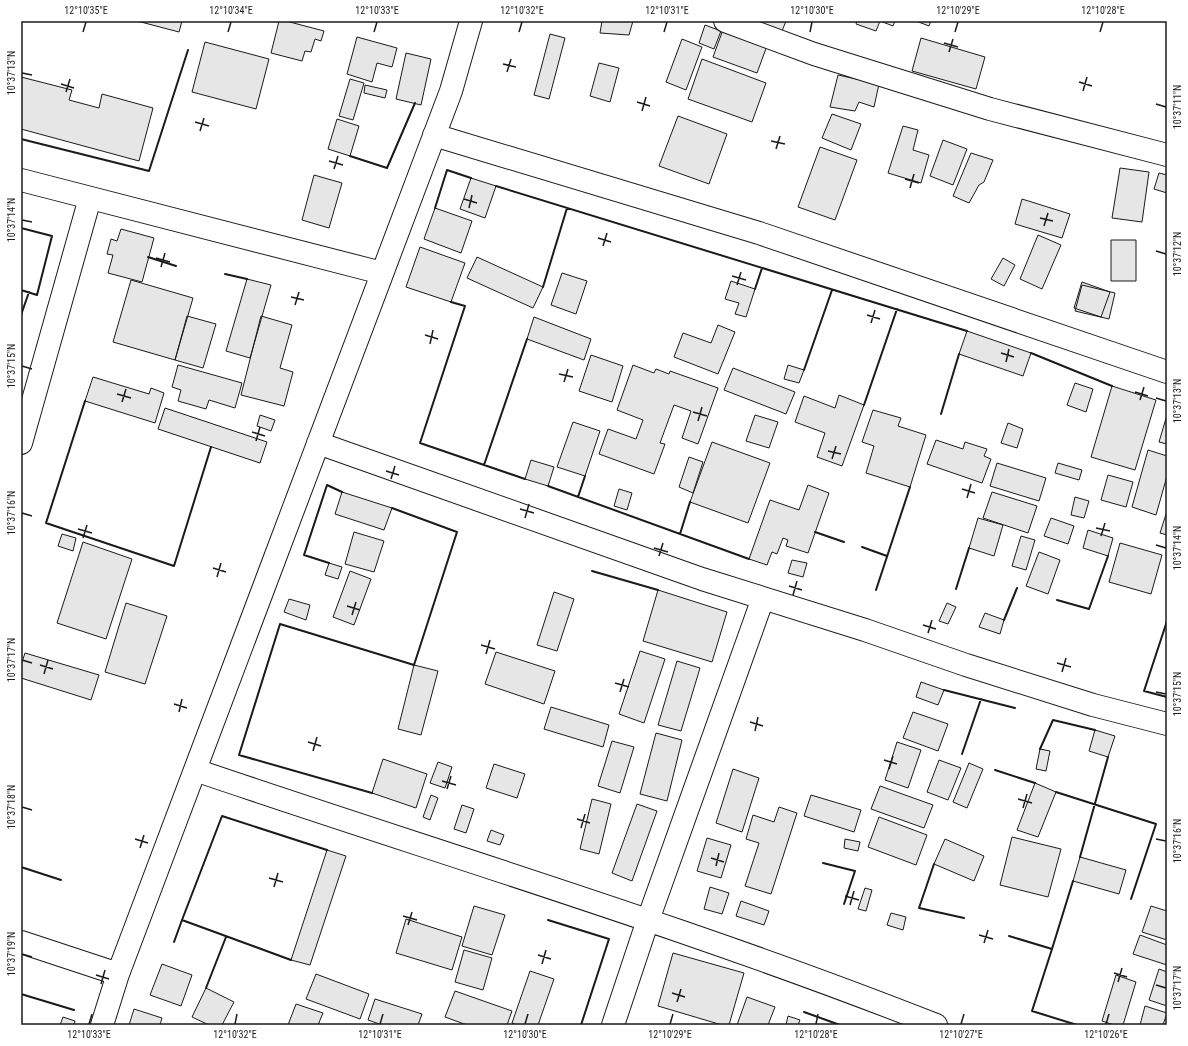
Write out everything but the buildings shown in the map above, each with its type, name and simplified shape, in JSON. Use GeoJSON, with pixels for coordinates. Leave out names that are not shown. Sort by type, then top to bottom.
{"type":"FeatureCollection","features":[{"type":"Feature","properties":{"kind":"street"},"geometry":{"type":"LineString","coordinates":[[102,1025],[118,974],[451,91],[471,21]]}},
{"type":"Feature","properties":{"kind":"street"},"geometry":{"type":"LineString","coordinates":[[725,21],[814,54],[990,109],[1167,155]]}},
{"type":"Feature","properties":{"kind":"street"},"geometry":{"type":"LineString","coordinates":[[434,135],[759,233],[1167,372]]}},
{"type":"Feature","properties":{"kind":"street"},"geometry":{"type":"LineString","coordinates":[[21,180],[382,273]]}},
{"type":"Feature","properties":{"kind":"street"},"geometry":{"type":"LineString","coordinates":[[21,443],[90,198]]}},
{"type":"Feature","properties":{"kind":"street"},"geometry":{"type":"LineString","coordinates":[[318,443],[702,579],[1093,705],[1167,724]]}},
{"type":"Feature","properties":{"kind":"street"},"geometry":{"type":"LineString","coordinates":[[614,1025],[648,920],[763,598]]}},
{"type":"Feature","properties":{"kind":"street"},"geometry":{"type":"LineString","coordinates":[[195,770],[648,920],[852,992],[936,1025]]}},
{"type":"Feature","properties":{"kind":"street"},"geometry":{"type":"LineString","coordinates":[[21,942],[118,974]]}},
{"type":"Feature","properties":{"kind":"wall"},"geometry":{"type":"LineString","coordinates":[[21,139],[149,171],[188,50]]}},
{"type":"Feature","properties":{"kind":"wall"},"geometry":{"type":"LineString","coordinates":[[350,156],[387,168],[415,103]]}},
{"type":"Feature","properties":{"kind":"wall"},"geometry":{"type":"LineString","coordinates":[[435,208],[447,170],[471,178]]}},
{"type":"Feature","properties":{"kind":"wall"},"geometry":{"type":"LineString","coordinates":[[496,186],[967,331]]}},
{"type":"Feature","properties":{"kind":"wall"},"geometry":{"type":"LineString","coordinates":[[543,287],[567,208]]}},
{"type":"Feature","properties":{"kind":"wall"},"geometry":{"type":"LineString","coordinates":[[21,228],[52,236],[37,295],[21,290]]}},
{"type":"Feature","properties":{"kind":"wall"},"geometry":{"type":"LineString","coordinates":[[148,257],[176,266]]}},
{"type":"Feature","properties":{"kind":"wall"},"geometry":{"type":"LineString","coordinates":[[755,289],[762,268]]}},
{"type":"Feature","properties":{"kind":"wall"},"geometry":{"type":"LineString","coordinates":[[225,274],[247,279]]}},
{"type":"Feature","properties":{"kind":"wall"},"geometry":{"type":"LineString","coordinates":[[804,370],[832,290]]}},
{"type":"Feature","properties":{"kind":"wall"},"geometry":{"type":"LineString","coordinates":[[21,315],[29,292]]}},
{"type":"Feature","properties":{"kind":"wall"},"geometry":{"type":"LineString","coordinates":[[451,302],[465,306],[420,443],[525,479]]}},
{"type":"Feature","properties":{"kind":"wall"},"geometry":{"type":"LineString","coordinates":[[864,405],[897,309]]}},
{"type":"Feature","properties":{"kind":"wall"},"geometry":{"type":"LineString","coordinates":[[484,465],[527,339]]}},
{"type":"Feature","properties":{"kind":"wall"},"geometry":{"type":"LineString","coordinates":[[1031,353],[1112,386]]}},
{"type":"Feature","properties":{"kind":"wall"},"geometry":{"type":"LineString","coordinates":[[941,414],[959,354]]}},
{"type":"Feature","properties":{"kind":"wall"},"geometry":{"type":"LineString","coordinates":[[85,401],[46,523],[174,566],[211,447]]}},
{"type":"Feature","properties":{"kind":"wall"},"geometry":{"type":"LineString","coordinates":[[578,497],[585,476]]}},
{"type":"Feature","properties":{"kind":"wall"},"geometry":{"type":"LineString","coordinates":[[329,563],[304,555],[327,485],[342,492]]}},
{"type":"Feature","properties":{"kind":"wall"},"geometry":{"type":"LineString","coordinates":[[548,486],[749,559]]}},
{"type":"Feature","properties":{"kind":"wall"},"geometry":{"type":"LineString","coordinates":[[876,590],[910,487]]}},
{"type":"Feature","properties":{"kind":"wall"},"geometry":{"type":"LineString","coordinates":[[680,534],[690,502]]}},
{"type":"Feature","properties":{"kind":"wall"},"geometry":{"type":"LineString","coordinates":[[372,793],[239,755],[280,624],[414,665],[457,532],[392,508]]}},
{"type":"Feature","properties":{"kind":"wall"},"geometry":{"type":"LineString","coordinates":[[815,532],[844,542]]}},
{"type":"Feature","properties":{"kind":"wall"},"geometry":{"type":"LineString","coordinates":[[862,547],[887,556]]}},
{"type":"Feature","properties":{"kind":"wall"},"geometry":{"type":"LineString","coordinates":[[956,589],[969,548]]}},
{"type":"Feature","properties":{"kind":"wall"},"geometry":{"type":"LineString","coordinates":[[1057,600],[1089,609],[1108,556]]}},
{"type":"Feature","properties":{"kind":"wall"},"geometry":{"type":"LineString","coordinates":[[592,571],[658,590]]}},
{"type":"Feature","properties":{"kind":"wall"},"geometry":{"type":"LineString","coordinates":[[1004,620],[1017,588]]}},
{"type":"Feature","properties":{"kind":"wall"},"geometry":{"type":"LineString","coordinates":[[1167,621],[1144,691],[1167,697]]}},
{"type":"Feature","properties":{"kind":"wall"},"geometry":{"type":"LineString","coordinates":[[944,690],[1015,708]]}},
{"type":"Feature","properties":{"kind":"wall"},"geometry":{"type":"LineString","coordinates":[[962,754],[981,699]]}},
{"type":"Feature","properties":{"kind":"wall"},"geometry":{"type":"LineString","coordinates":[[1040,749],[1053,720],[1095,730]]}},
{"type":"Feature","properties":{"kind":"wall"},"geometry":{"type":"LineString","coordinates":[[1080,857],[1108,757]]}},
{"type":"Feature","properties":{"kind":"wall"},"geometry":{"type":"LineString","coordinates":[[995,770],[1035,783]]}},
{"type":"Feature","properties":{"kind":"wall"},"geometry":{"type":"LineString","coordinates":[[1056,792],[1156,824],[1131,899]]}},
{"type":"Feature","properties":{"kind":"wall"},"geometry":{"type":"LineString","coordinates":[[291,960],[182,920],[222,816],[327,850]]}},
{"type":"Feature","properties":{"kind":"wall"},"geometry":{"type":"LineString","coordinates":[[823,863],[855,871],[844,904]]}},
{"type":"Feature","properties":{"kind":"wall"},"geometry":{"type":"LineString","coordinates":[[934,864],[919,908],[964,918]]}},
{"type":"Feature","properties":{"kind":"wall"},"geometry":{"type":"LineString","coordinates":[[21,867],[61,880]]}},
{"type":"Feature","properties":{"kind":"wall"},"geometry":{"type":"LineString","coordinates":[[1009,936],[1052,949],[1073,881]]}},
{"type":"Feature","properties":{"kind":"wall"},"geometry":{"type":"LineString","coordinates":[[174,942],[182,920]]}},
{"type":"Feature","properties":{"kind":"wall"},"geometry":{"type":"LineString","coordinates":[[548,920],[609,939],[581,1025]]}},
{"type":"Feature","properties":{"kind":"wall"},"geometry":{"type":"LineString","coordinates":[[206,988],[226,937]]}},
{"type":"Feature","properties":{"kind":"wall"},"geometry":{"type":"LineString","coordinates":[[1052,949],[1032,1011],[1077,1025]]}},
{"type":"Feature","properties":{"kind":"wall"},"geometry":{"type":"LineString","coordinates":[[21,994],[74,1010]]}},
{"type":"Feature","properties":{"kind":"wall"},"geometry":{"type":"LineString","coordinates":[[804,1012],[840,1025]]}}]}
